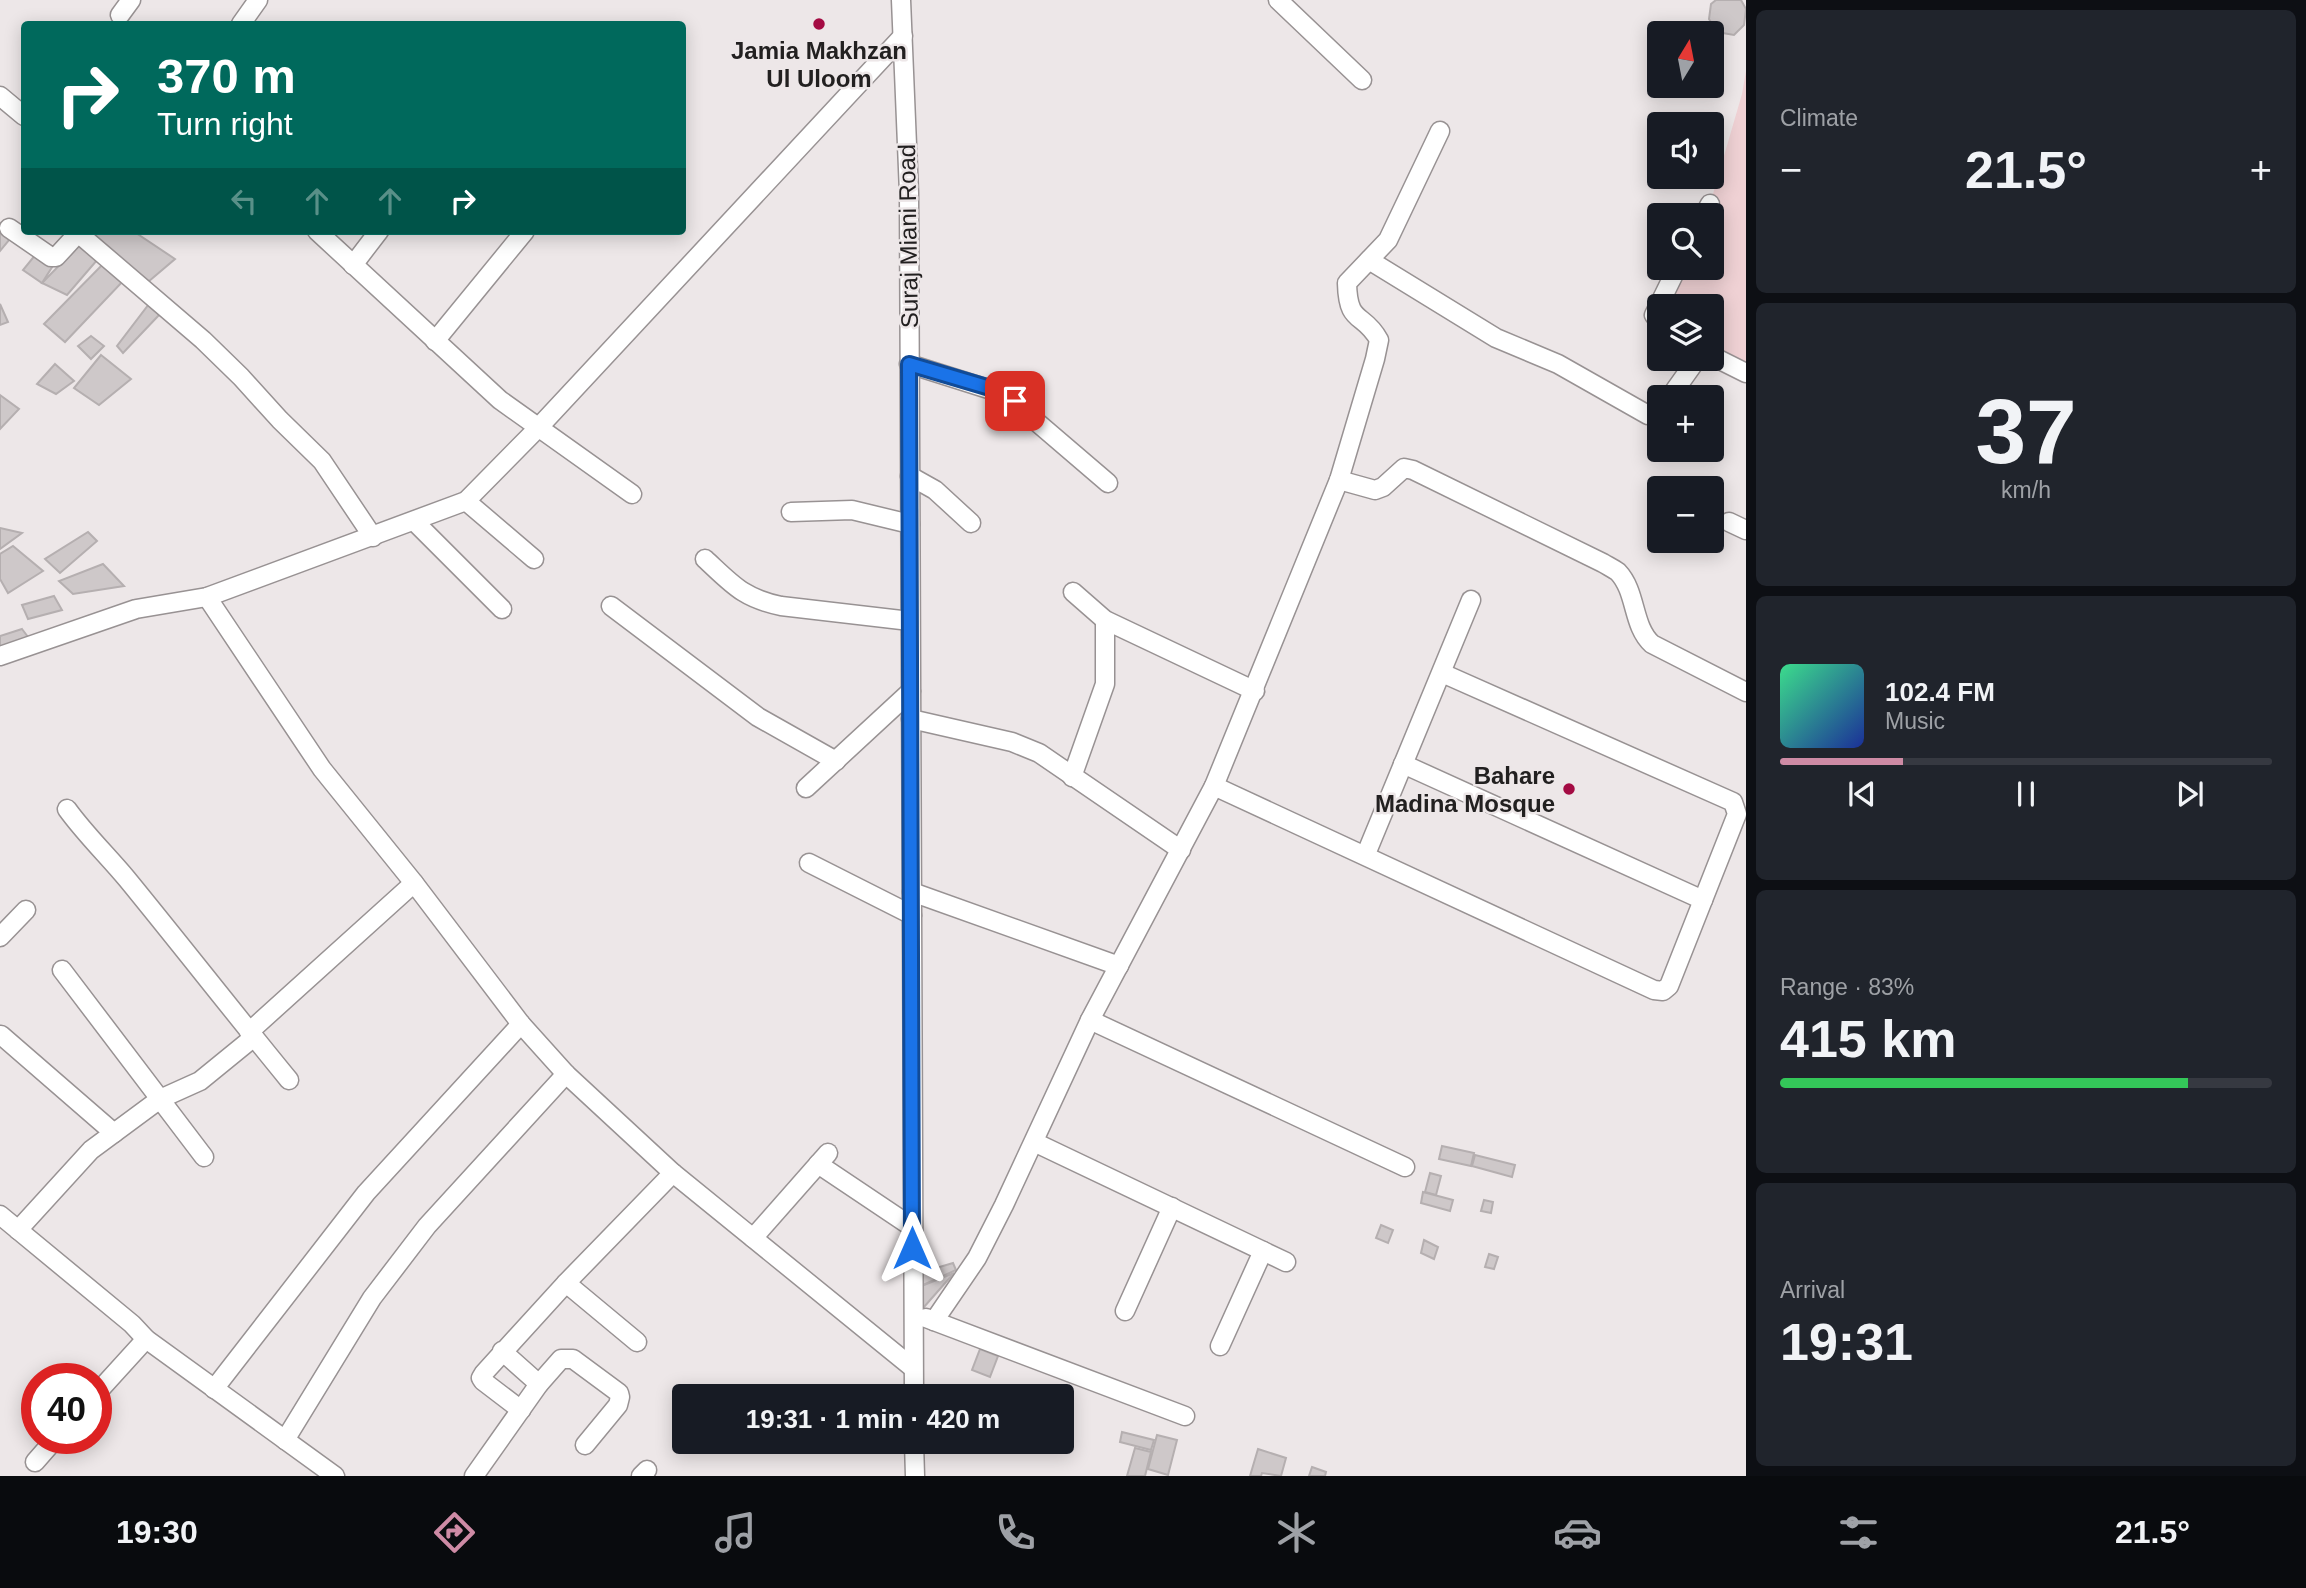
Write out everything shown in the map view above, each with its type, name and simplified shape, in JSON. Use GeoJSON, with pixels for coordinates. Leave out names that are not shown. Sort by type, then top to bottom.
{"type":"FeatureCollection","features":[{"type":"Feature","properties":{"kind":"street"},"geometry":{"type":"LineString","coordinates":[[120,15],[131,0]]}},
{"type":"Feature","properties":{"kind":"street"},"geometry":{"type":"LineString","coordinates":[[243,21],[258,0]]}},
{"type":"Feature","properties":{"kind":"street","name":"Suraj Miani Road"},"geometry":{"type":"LineString","coordinates":[[901,0],[909,193],[914,1384]]}},
{"type":"Feature","properties":{"kind":"street"},"geometry":{"type":"LineString","coordinates":[[1278,0],[1362,80]]}},
{"type":"Feature","properties":{"kind":"street"},"geometry":{"type":"LineString","coordinates":[[0,656],[136,609],[207,597],[466,501],[538,428],[903,36]]}},
{"type":"Feature","properties":{"kind":"street"},"geometry":{"type":"LineString","coordinates":[[0,96],[21,114]]}},
{"type":"Feature","properties":{"kind":"street"},"geometry":{"type":"LineString","coordinates":[[934,1321],[977,1258],[1090,1020],[1214,786],[1255,691],[1339,480],[1379,340],[1351,311],[1347,283],[1388,240],[1440,131]]}},
{"type":"Feature","properties":{"kind":"street"},"geometry":{"type":"LineString","coordinates":[[9,228],[51,257],[56,257],[63,251],[76,235]]}},
{"type":"Feature","properties":{"kind":"street"},"geometry":{"type":"LineString","coordinates":[[82,235],[203,340],[322,461],[373,537]]}},
{"type":"Feature","properties":{"kind":"street"},"geometry":{"type":"LineString","coordinates":[[321,235],[500,400],[632,494]]}},
{"type":"Feature","properties":{"kind":"street"},"geometry":{"type":"LineString","coordinates":[[353,265],[376,235]]}},
{"type":"Feature","properties":{"kind":"street"},"geometry":{"type":"LineString","coordinates":[[435,341],[522,235]]}},
{"type":"Feature","properties":{"kind":"street"},"geometry":{"type":"LineString","coordinates":[[1369,260],[1496,338],[1558,365],[1647,414]]}},
{"type":"Feature","properties":{"kind":"street"},"geometry":{"type":"LineString","coordinates":[[1724,362],[1746,373]]}},
{"type":"Feature","properties":{"kind":"street"},"geometry":{"type":"LineString","coordinates":[[909,364],[1004,394],[1108,482]]}},
{"type":"Feature","properties":{"kind":"street"},"geometry":{"type":"LineString","coordinates":[[1339,480],[1375,490],[1383,487],[1404,468],[1413,470],[1603,563],[1618,572],[1626,586],[1643,636],[1652,644],[1746,692]]}},
{"type":"Feature","properties":{"kind":"street"},"geometry":{"type":"LineString","coordinates":[[910,476],[936,491],[971,523]]}},
{"type":"Feature","properties":{"kind":"street"},"geometry":{"type":"LineString","coordinates":[[466,501],[534,559]]}},
{"type":"Feature","properties":{"kind":"street"},"geometry":{"type":"LineString","coordinates":[[791,512],[838,508],[910,524]]}},
{"type":"Feature","properties":{"kind":"street"},"geometry":{"type":"LineString","coordinates":[[414,521],[502,609]]}},
{"type":"Feature","properties":{"kind":"street"},"geometry":{"type":"LineString","coordinates":[[1729,522],[1746,530]]}},
{"type":"Feature","properties":{"kind":"street"},"geometry":{"type":"LineString","coordinates":[[705,559],[740,592],[761,602],[910,621]]}},
{"type":"Feature","properties":{"kind":"street"},"geometry":{"type":"LineString","coordinates":[[1073,592],[1105,620],[1255,691]]}},
{"type":"Feature","properties":{"kind":"street"},"geometry":{"type":"LineString","coordinates":[[207,597],[322,769],[414,883],[521,1024],[566,1074],[673,1173],[913,1368]]}},
{"type":"Feature","properties":{"kind":"street"},"geometry":{"type":"LineString","coordinates":[[1366,854],[1471,600]]}},
{"type":"Feature","properties":{"kind":"street"},"geometry":{"type":"LineString","coordinates":[[611,606],[758,717],[836,761]]}},
{"type":"Feature","properties":{"kind":"street"},"geometry":{"type":"LineString","coordinates":[[1072,776],[1105,684],[1105,620]]}},
{"type":"Feature","properties":{"kind":"street"},"geometry":{"type":"LineString","coordinates":[[1214,786],[1663,991],[1668,986],[1703,900],[1737,814],[1737,807],[1733,802],[1442,673]]}},
{"type":"Feature","properties":{"kind":"street"},"geometry":{"type":"LineString","coordinates":[[806,788],[911,691]]}},
{"type":"Feature","properties":{"kind":"street"},"geometry":{"type":"LineString","coordinates":[[911,719],[1012,742],[1039,753],[1181,850]]}},
{"type":"Feature","properties":{"kind":"street"},"geometry":{"type":"LineString","coordinates":[[1404,764],[1703,900]]}},
{"type":"Feature","properties":{"kind":"street"},"geometry":{"type":"LineString","coordinates":[[67,809],[82,830],[125,876],[289,1080]]}},
{"type":"Feature","properties":{"kind":"street"},"geometry":{"type":"LineString","coordinates":[[809,863],[912,915]]}},
{"type":"Feature","properties":{"kind":"street"},"geometry":{"type":"LineString","coordinates":[[18,1230],[91,1150],[160,1099],[195,1084],[414,883]]}},
{"type":"Feature","properties":{"kind":"street"},"geometry":{"type":"LineString","coordinates":[[912,892],[1119,966]]}},
{"type":"Feature","properties":{"kind":"street"},"geometry":{"type":"LineString","coordinates":[[0,937],[26,910]]}},
{"type":"Feature","properties":{"kind":"street"},"geometry":{"type":"LineString","coordinates":[[62,970],[204,1157]]}},
{"type":"Feature","properties":{"kind":"street"},"geometry":{"type":"LineString","coordinates":[[1090,1020],[1405,1167]]}},
{"type":"Feature","properties":{"kind":"street"},"geometry":{"type":"LineString","coordinates":[[214,1389],[366,1193],[521,1024]]}},
{"type":"Feature","properties":{"kind":"street"},"geometry":{"type":"LineString","coordinates":[[1,1035],[114,1133]]}},
{"type":"Feature","properties":{"kind":"street"},"geometry":{"type":"LineString","coordinates":[[285,1440],[372,1298],[427,1226],[566,1074]]}},
{"type":"Feature","properties":{"kind":"street"},"geometry":{"type":"LineString","coordinates":[[1034,1142],[1286,1262]]}},
{"type":"Feature","properties":{"kind":"street"},"geometry":{"type":"LineString","coordinates":[[753,1238],[823,1158],[912,1227]]}},
{"type":"Feature","properties":{"kind":"street"},"geometry":{"type":"LineString","coordinates":[[521,1410],[481,1378],[502,1351],[673,1173]]}},
{"type":"Feature","properties":{"kind":"street"},"geometry":{"type":"LineString","coordinates":[[1125,1311],[1172,1207]]}},
{"type":"Feature","properties":{"kind":"street"},"geometry":{"type":"LineString","coordinates":[[0,1215],[132,1324],[146,1339],[335,1476]]}},
{"type":"Feature","properties":{"kind":"street"},"geometry":{"type":"LineString","coordinates":[[1220,1346],[1263,1251]]}},
{"type":"Feature","properties":{"kind":"street"},"geometry":{"type":"LineString","coordinates":[[566,1283],[637,1342]]}},
{"type":"Feature","properties":{"kind":"street"},"geometry":{"type":"LineString","coordinates":[[912,1313],[1185,1416]]}},
{"type":"Feature","properties":{"kind":"street"},"geometry":{"type":"LineString","coordinates":[[112,1376],[146,1339]]}},
{"type":"Feature","properties":{"kind":"street"},"geometry":{"type":"LineString","coordinates":[[502,1351],[539,1384]]}},
{"type":"Feature","properties":{"kind":"street"},"geometry":{"type":"LineString","coordinates":[[474,1476],[539,1384],[561,1359],[573,1359],[619,1393],[618,1405],[585,1445]]}},
{"type":"Feature","properties":{"kind":"street"},"geometry":{"type":"LineString","coordinates":[[35,1462],[42,1454]]}},
{"type":"Feature","properties":{"kind":"street"},"geometry":{"type":"LineString","coordinates":[[914,1454],[915,1476]]}},
{"type":"Feature","properties":{"kind":"shaded area"},"geometry":{"type":"Polygon","coordinates":[[[1746,71],[1746,373],[1724,362],[1724,294],[1665,294],[1672,280],[1724,280],[1724,203],[1710,203],[1714,189],[1724,189],[1724,156],[1746,71]]]}},
{"type":"Feature","properties":{"kind":"building"},"geometry":{"type":"Polygon","coordinates":[[[1716,0],[1741,0],[1746,9],[1744,25],[1734,35],[1724,33],[1724,21],[1709,19],[1711,4],[1716,0]]]}},
{"type":"Feature","properties":{"kind":"building"},"geometry":{"type":"Polygon","coordinates":[[[0,227],[14,234],[0,251],[0,227]]]}},
{"type":"Feature","properties":{"kind":"building"},"geometry":{"type":"Polygon","coordinates":[[[92,235],[139,235],[175,259],[148,282],[92,235]]]}},
{"type":"Feature","properties":{"kind":"building"},"geometry":{"type":"Polygon","coordinates":[[[83,241],[98,259],[67,295],[42,283],[83,241]]]}},
{"type":"Feature","properties":{"kind":"building"},"geometry":{"type":"Polygon","coordinates":[[[36,254],[54,264],[42,283],[23,270],[36,254]]]}},
{"type":"Feature","properties":{"kind":"building"},"geometry":{"type":"Polygon","coordinates":[[[104,263],[126,278],[65,342],[44,324],[104,263]]]}},
{"type":"Feature","properties":{"kind":"building"},"geometry":{"type":"Polygon","coordinates":[[[0,304],[8,322],[0,325],[0,304]]]}},
{"type":"Feature","properties":{"kind":"building"},"geometry":{"type":"Polygon","coordinates":[[[149,304],[160,314],[123,353],[117,346],[149,304]]]}},
{"type":"Feature","properties":{"kind":"building"},"geometry":{"type":"Polygon","coordinates":[[[91,336],[104,346],[91,359],[78,346],[91,336]]]}},
{"type":"Feature","properties":{"kind":"building"},"geometry":{"type":"Polygon","coordinates":[[[101,355],[131,379],[99,405],[74,388],[101,355]]]}},
{"type":"Feature","properties":{"kind":"building"},"geometry":{"type":"Polygon","coordinates":[[[55,364],[74,381],[56,394],[37,384],[55,364]]]}},
{"type":"Feature","properties":{"kind":"building"},"geometry":{"type":"Polygon","coordinates":[[[0,395],[19,409],[0,429],[0,395]]]}},
{"type":"Feature","properties":{"kind":"building"},"geometry":{"type":"Polygon","coordinates":[[[0,528],[22,533],[0,549],[0,528]]]}},
{"type":"Feature","properties":{"kind":"building"},"geometry":{"type":"Polygon","coordinates":[[[88,532],[97,541],[60,573],[45,559],[88,532]]]}},
{"type":"Feature","properties":{"kind":"building"},"geometry":{"type":"Polygon","coordinates":[[[13,546],[43,571],[8,593],[0,579],[0,554],[13,546]]]}},
{"type":"Feature","properties":{"kind":"building"},"geometry":{"type":"Polygon","coordinates":[[[103,564],[124,586],[73,594],[59,581],[103,564]]]}},
{"type":"Feature","properties":{"kind":"building"},"geometry":{"type":"Polygon","coordinates":[[[54,596],[62,610],[28,619],[22,605],[54,596]]]}},
{"type":"Feature","properties":{"kind":"building"},"geometry":{"type":"Polygon","coordinates":[[[22,629],[31,641],[0,652],[0,636],[22,629]]]}},
{"type":"Feature","properties":{"kind":"building"},"geometry":{"type":"Polygon","coordinates":[[[1442,1146],[1474,1153],[1471,1166],[1439,1159],[1442,1146]]]}},
{"type":"Feature","properties":{"kind":"building"},"geometry":{"type":"Polygon","coordinates":[[[1475,1155],[1515,1165],[1512,1177],[1472,1166],[1475,1155]]]}},
{"type":"Feature","properties":{"kind":"building"},"geometry":{"type":"Polygon","coordinates":[[[1430,1173],[1441,1176],[1436,1195],[1425,1192],[1430,1173]]]}},
{"type":"Feature","properties":{"kind":"building"},"geometry":{"type":"Polygon","coordinates":[[[1423,1192],[1453,1200],[1450,1211],[1421,1203],[1423,1192]]]}},
{"type":"Feature","properties":{"kind":"building"},"geometry":{"type":"Polygon","coordinates":[[[1484,1200],[1493,1202],[1491,1213],[1481,1211],[1484,1200]]]}},
{"type":"Feature","properties":{"kind":"building"},"geometry":{"type":"Polygon","coordinates":[[[1381,1225],[1393,1230],[1388,1243],[1376,1238],[1381,1225]]]}},
{"type":"Feature","properties":{"kind":"building"},"geometry":{"type":"Polygon","coordinates":[[[1424,1240],[1438,1247],[1434,1259],[1421,1253],[1424,1240]]]}},
{"type":"Feature","properties":{"kind":"building"},"geometry":{"type":"Polygon","coordinates":[[[1489,1254],[1498,1257],[1494,1269],[1485,1267],[1489,1254]]]}},
{"type":"Feature","properties":{"kind":"building"},"geometry":{"type":"Polygon","coordinates":[[[953,1263],[956,1270],[921,1286],[916,1274],[953,1263]]]}},
{"type":"Feature","properties":{"kind":"building"},"geometry":{"type":"Polygon","coordinates":[[[954,1273],[924,1307],[919,1302],[919,1287],[954,1273]]]}},
{"type":"Feature","properties":{"kind":"building"},"geometry":{"type":"Polygon","coordinates":[[[980,1349],[998,1356],[990,1377],[972,1370],[980,1349]]]}},
{"type":"Feature","properties":{"kind":"building"},"geometry":{"type":"Polygon","coordinates":[[[1122,1432],[1154,1440],[1151,1450],[1120,1442],[1122,1432]]]}},
{"type":"Feature","properties":{"kind":"building"},"geometry":{"type":"Polygon","coordinates":[[[1157,1435],[1177,1440],[1168,1475],[1148,1469],[1157,1435]]]}},
{"type":"Feature","properties":{"kind":"building"},"geometry":{"type":"Polygon","coordinates":[[[1135,1448],[1151,1452],[1145,1476],[1127,1476],[1135,1448]]]}},
{"type":"Feature","properties":{"kind":"building"},"geometry":{"type":"Polygon","coordinates":[[[1258,1449],[1286,1458],[1281,1476],[1262,1473],[1261,1476],[1250,1476],[1258,1449]]]}},
{"type":"Feature","properties":{"kind":"building"},"geometry":{"type":"Polygon","coordinates":[[[1312,1467],[1326,1472],[1325,1476],[1309,1476],[1312,1467]]]}},
{"type":"Feature","properties":{"kind":"place","name":"Jamia Makhzan Ul Uloom"},"geometry":{"type":"Point","coordinates":[819,24]}},
{"type":"Feature","properties":{"kind":"place","name":"Bahare Madina Mosque"},"geometry":{"type":"Point","coordinates":[1569,789]}},
{"type":"Feature","properties":{"kind":"route"},"geometry":{"type":"LineString","coordinates":[[912,1248],[909,364],[990,388],[1015,401]]}}]}
